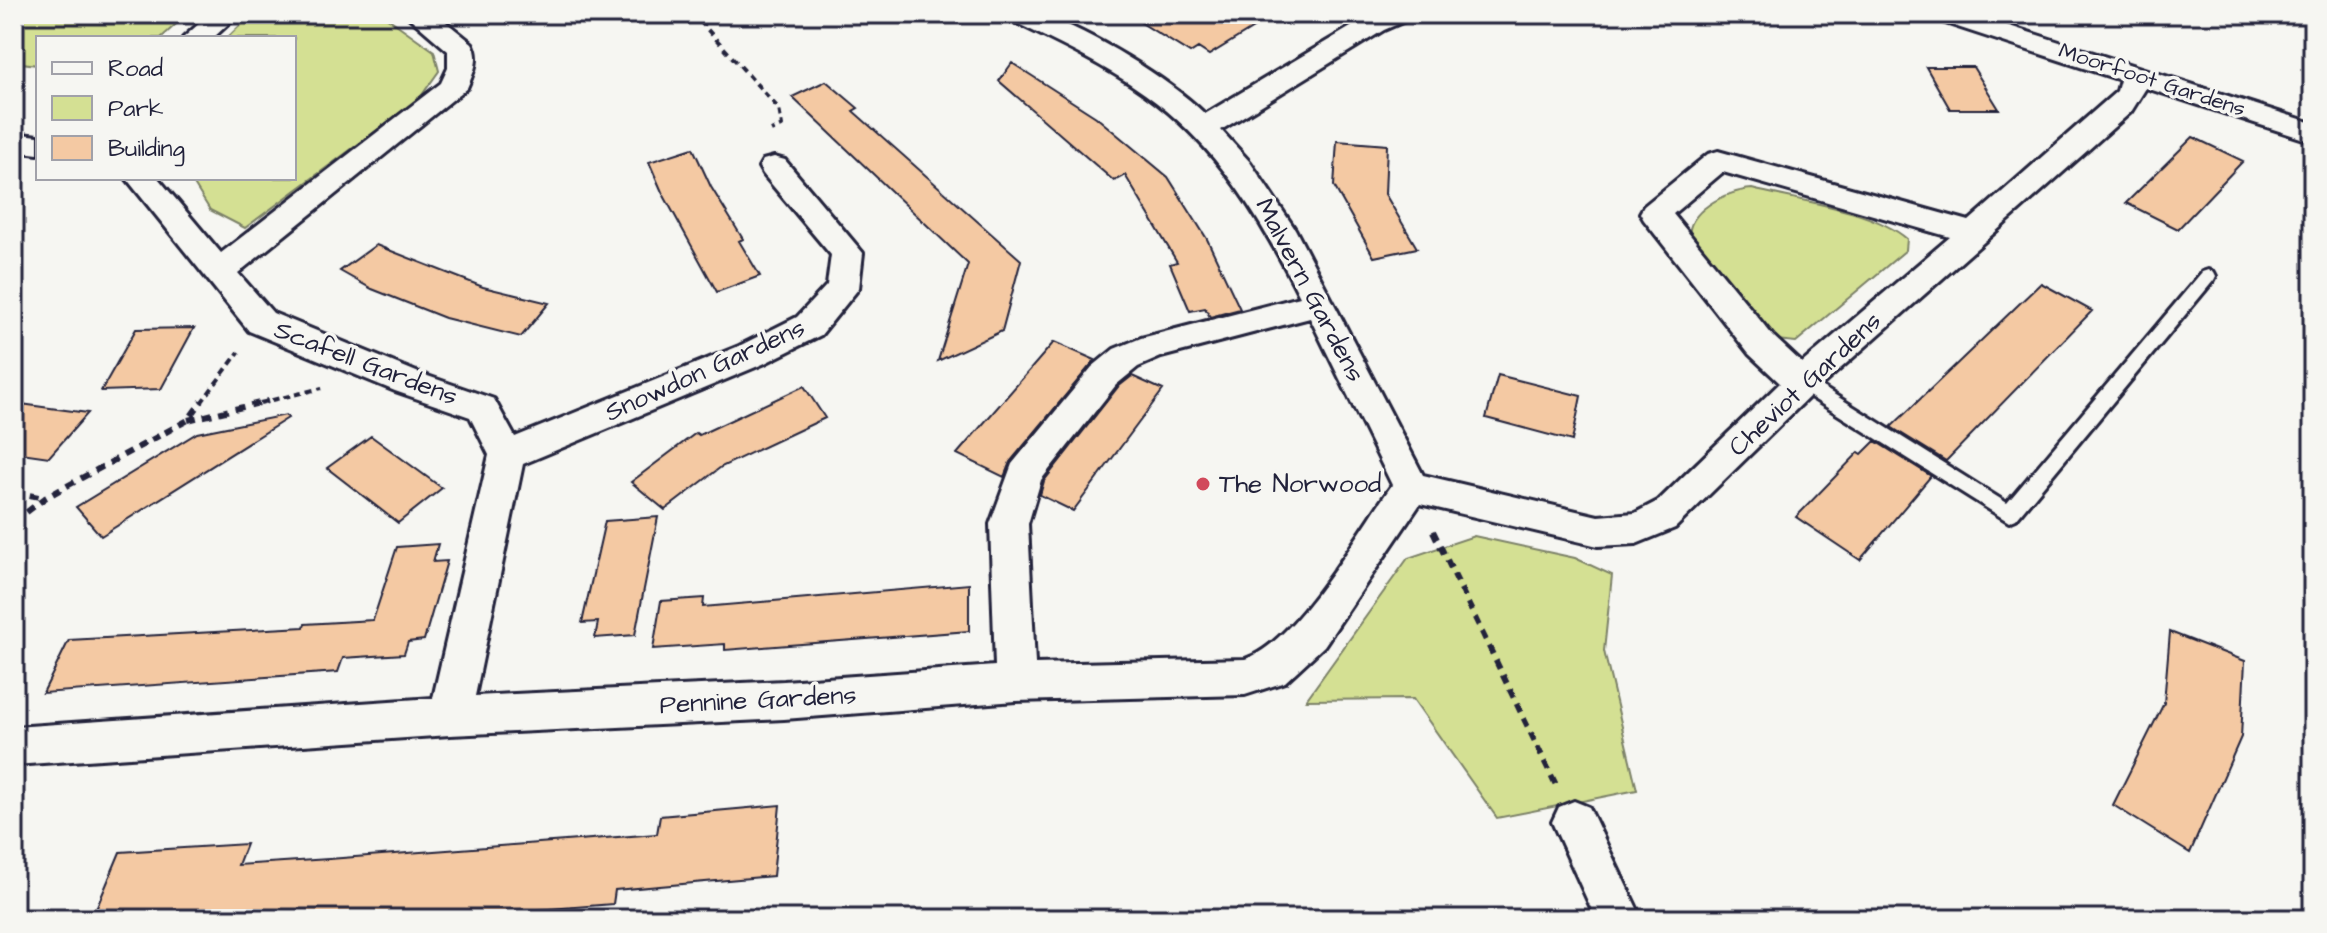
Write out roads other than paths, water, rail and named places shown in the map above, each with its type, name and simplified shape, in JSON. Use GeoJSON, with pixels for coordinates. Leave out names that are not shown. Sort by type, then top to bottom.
{"type":"FeatureCollection","features":[{"type":"Feature","properties":{"kind":"street"},"geometry":{"type":"LineString","coordinates":[[199,36],[226,14]]}},
{"type":"Feature","properties":{"kind":"street"},"geometry":{"type":"LineString","coordinates":[[219,271],[453,88],[462,68],[462,49],[440,28],[418,14]]}},
{"type":"Feature","properties":{"kind":"street","name":"Malvern Gardens"},"geometry":{"type":"LineString","coordinates":[[1019,14],[1098,53],[1159,90],[1203,128],[1253,184],[1286,238],[1411,487]]}},
{"type":"Feature","properties":{"kind":"street"},"geometry":{"type":"LineString","coordinates":[[1203,128],[1375,24],[1398,14]]}},
{"type":"Feature","properties":{"kind":"street","name":"Moorfoot Gardens"},"geometry":{"type":"LineString","coordinates":[[1945,14],[2312,131]]}},
{"type":"Feature","properties":{"kind":"street","name":"Cheviot Gardens"},"geometry":{"type":"LineString","coordinates":[[1411,487],[1598,531],[1625,534],[1651,525],[1671,512],[1802,383],[2121,106],[2131,92],[2135,75]]}},
{"type":"Feature","properties":{"kind":"street"},"geometry":{"type":"LineString","coordinates":[[14,142],[36,145]]}},
{"type":"Feature","properties":{"kind":"street"},"geometry":{"type":"LineString","coordinates":[[1802,383],[1761,345],[1655,213],[1718,161],[1973,233]]}},
{"type":"Feature","properties":{"kind":"street","name":"Snowdon Gardens"},"geometry":{"type":"LineString","coordinates":[[507,455],[751,355],[809,326],[843,288],[847,253],[774,167]]}},
{"type":"Feature","properties":{"kind":"street","name":"Scafell Gardens"},"geometry":{"type":"LineString","coordinates":[[143,180],[261,322],[482,408],[507,455]]}},
{"type":"Feature","properties":{"kind":"street"},"geometry":{"type":"LineString","coordinates":[[1016,683],[1009,524],[1025,474],[1104,376],[1126,358],[1153,347],[1320,304]]}},
{"type":"Feature","properties":{"kind":"street"},"geometry":{"type":"LineString","coordinates":[[450,716],[507,455]]}},
{"type":"Feature","properties":{"kind":"street","name":"Pennine Gardens"},"geometry":{"type":"LineString","coordinates":[[14,746],[450,716],[784,700],[1016,683],[1245,677],[1271,669],[1310,634],[1411,487]]}},
{"type":"Feature","properties":{"kind":"street"},"geometry":{"type":"LineString","coordinates":[[1574,822],[1619,919]]}},
{"type":"Feature","properties":{"kind":"lane"},"geometry":{"type":"LineString","coordinates":[[1802,383],[2009,514],[2208,276]]}},
{"type":"Feature","properties":{"kind":"place","name":"The Norwood"},"geometry":{"type":"Point","coordinates":[1203,484]}}]}
